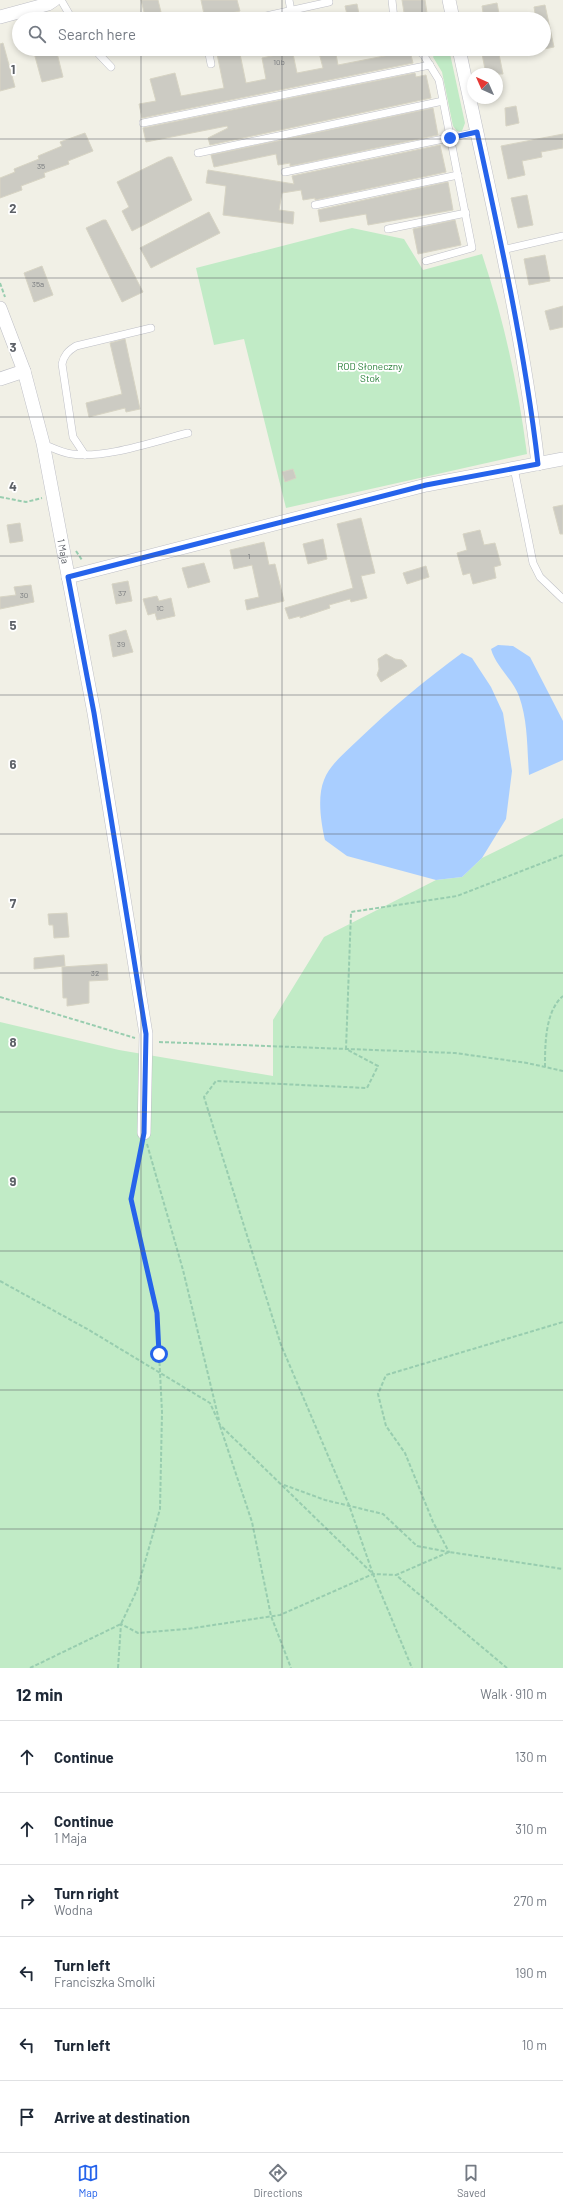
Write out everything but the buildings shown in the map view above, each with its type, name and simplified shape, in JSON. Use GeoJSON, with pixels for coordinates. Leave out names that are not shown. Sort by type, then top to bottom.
{"type":"FeatureCollection","features":[{"type":"Feature","properties":{"kind":"street"},"geometry":{"type":"LineString","coordinates":[[449,0],[452,12]]}},
{"type":"Feature","properties":{"kind":"street"},"geometry":{"type":"LineString","coordinates":[[16,12],[50,1]]}},
{"type":"Feature","properties":{"kind":"street"},"geometry":{"type":"LineString","coordinates":[[0,17],[12,13]]}},
{"type":"Feature","properties":{"kind":"street"},"geometry":{"type":"LineString","coordinates":[[461,56],[502,250],[532,410],[538,464]]}},
{"type":"Feature","properties":{"kind":"street","name":"1 Maja"},"geometry":{"type":"LineString","coordinates":[[4,306],[24,371],[43,443],[94,713],[146,1041],[144,1133]]}},
{"type":"Feature","properties":{"kind":"street"},"geometry":{"type":"LineString","coordinates":[[0,379],[24,371]]}},
{"type":"Feature","properties":{"kind":"street"},"geometry":{"type":"LineString","coordinates":[[68,577],[426,485],[563,459]]}},
{"type":"Feature","properties":{"kind":"lane"},"geometry":{"type":"LineString","coordinates":[[61,0],[68,12]]}},
{"type":"Feature","properties":{"kind":"lane"},"geometry":{"type":"LineString","coordinates":[[289,0],[291,11]]}},
{"type":"Feature","properties":{"kind":"lane"},"geometry":{"type":"LineString","coordinates":[[392,0],[393,12]]}},
{"type":"Feature","properties":{"kind":"lane"},"geometry":{"type":"LineString","coordinates":[[286,12],[330,2]]}},
{"type":"Feature","properties":{"kind":"lane"},"geometry":{"type":"LineString","coordinates":[[101,56],[111,67]]}},
{"type":"Feature","properties":{"kind":"lane"},"geometry":{"type":"LineString","coordinates":[[209,56],[211,64]]}},
{"type":"Feature","properties":{"kind":"lane"},"geometry":{"type":"LineString","coordinates":[[424,56],[439,80],[472,248],[426,261]]}},
{"type":"Feature","properties":{"kind":"lane"},"geometry":{"type":"LineString","coordinates":[[144,123],[430,65]]}},
{"type":"Feature","properties":{"kind":"lane"},"geometry":{"type":"LineString","coordinates":[[198,153],[443,101]]}},
{"type":"Feature","properties":{"kind":"lane"},"geometry":{"type":"LineString","coordinates":[[285,172],[477,132]]}},
{"type":"Feature","properties":{"kind":"lane"},"geometry":{"type":"LineString","coordinates":[[315,205],[458,175]]}},
{"type":"Feature","properties":{"kind":"lane"},"geometry":{"type":"LineString","coordinates":[[388,229],[466,213]]}},
{"type":"Feature","properties":{"kind":"lane"},"geometry":{"type":"LineString","coordinates":[[502,250],[563,236]]}},
{"type":"Feature","properties":{"kind":"lane"},"geometry":{"type":"LineString","coordinates":[[85,455],[73,437],[62,364],[64,357],[76,346],[151,328]]}},
{"type":"Feature","properties":{"kind":"lane"},"geometry":{"type":"LineString","coordinates":[[43,443],[57,450],[85,455],[98,454],[188,433]]}},
{"type":"Feature","properties":{"kind":"lane"},"geometry":{"type":"LineString","coordinates":[[514,468],[533,562],[540,577],[563,599]]}},
{"type":"Feature","properties":{"kind":"path"},"geometry":{"type":"LineString","coordinates":[[0,283],[4,306]]}},
{"type":"Feature","properties":{"kind":"path"},"geometry":{"type":"LineString","coordinates":[[0,497],[26,502],[53,495]]}},
{"type":"Feature","properties":{"kind":"path"},"geometry":{"type":"LineString","coordinates":[[76,550],[83,561],[86,572]]}},
{"type":"Feature","properties":{"kind":"path"},"geometry":{"type":"LineString","coordinates":[[346,1049],[351,912],[457,896],[563,855]]}},
{"type":"Feature","properties":{"kind":"path"},"geometry":{"type":"LineString","coordinates":[[545,1067],[545,1043],[550,1022],[556,1002],[563,996]]}},
{"type":"Feature","properties":{"kind":"path"},"geometry":{"type":"LineString","coordinates":[[0,997],[146,1041],[455,1053],[563,1071]]}},
{"type":"Feature","properties":{"kind":"path"},"geometry":{"type":"LineString","coordinates":[[346,1049],[378,1066],[366,1088],[216,1081],[204,1097],[281,1345],[349,1505],[373,1574],[412,1668]]}},
{"type":"Feature","properties":{"kind":"path"},"geometry":{"type":"LineString","coordinates":[[118,1668],[121,1624],[137,1590],[160,1509],[162,1412],[157,1313],[131,1199],[144,1133]]}},
{"type":"Feature","properties":{"kind":"path"},"geometry":{"type":"LineString","coordinates":[[144,1133],[183,1270],[220,1425],[252,1522],[271,1616],[291,1668]]}},
{"type":"Feature","properties":{"kind":"path"},"geometry":{"type":"LineString","coordinates":[[0,1281],[90,1330],[160,1374],[210,1403],[220,1425],[373,1574]]}},
{"type":"Feature","properties":{"kind":"path"},"geometry":{"type":"LineString","coordinates":[[449,1552],[433,1522],[405,1453],[386,1426],[378,1394],[386,1375],[563,1322]]}},
{"type":"Feature","properties":{"kind":"path"},"geometry":{"type":"LineString","coordinates":[[282,1484],[325,1500],[383,1514],[417,1546],[563,1569]]}},
{"type":"Feature","properties":{"kind":"path"},"geometry":{"type":"LineString","coordinates":[[121,1624],[138,1633],[187,1629],[280,1615],[373,1574],[396,1575],[449,1552]]}},
{"type":"Feature","properties":{"kind":"path"},"geometry":{"type":"LineString","coordinates":[[396,1575],[507,1668]]}},
{"type":"Feature","properties":{"kind":"path"},"geometry":{"type":"LineString","coordinates":[[30,1668],[121,1624]]}},
{"type":"Feature","properties":{"kind":"green space"},"geometry":{"type":"Polygon","coordinates":[[[451,56],[465,123],[462,131],[457,131],[453,126],[442,72],[433,57],[451,56]]]}},
{"type":"Feature","properties":{"kind":"green space","name":"ROD Słoneczny Stok"},"geometry":{"type":"Polygon","coordinates":[[[352,228],[404,239],[423,270],[482,254],[504,328],[515,378],[527,454],[286,508],[244,339],[214,345],[196,268],[352,228]]]}},
{"type":"Feature","properties":{"kind":"green space"},"geometry":{"type":"Polygon","coordinates":[[[563,818],[563,1668],[0,1668],[0,1022],[119,1050],[273,1076],[273,1020],[324,937],[436,880],[462,877],[482,858],[563,818]]]}},
{"type":"Feature","properties":{"kind":"water"},"geometry":{"type":"Polygon","coordinates":[[[498,645],[513,646],[530,657],[563,721],[563,760],[529,775],[527,735],[522,705],[516,690],[493,655],[491,649],[498,645]]]}},
{"type":"Feature","properties":{"kind":"water"},"geometry":{"type":"Polygon","coordinates":[[[462,653],[472,658],[491,687],[503,713],[512,771],[506,819],[482,858],[462,877],[436,880],[347,856],[325,840],[320,802],[322,787],[327,774],[338,759],[395,706],[462,653]]]}},
{"type":"Feature","properties":{"kind":"route"},"geometry":{"type":"LineString","coordinates":[[159,1354],[157,1313],[131,1199],[144,1133],[146,1034],[94,713],[68,577],[426,485],[538,464],[532,410],[502,250],[477,132],[450,138]]}}]}
